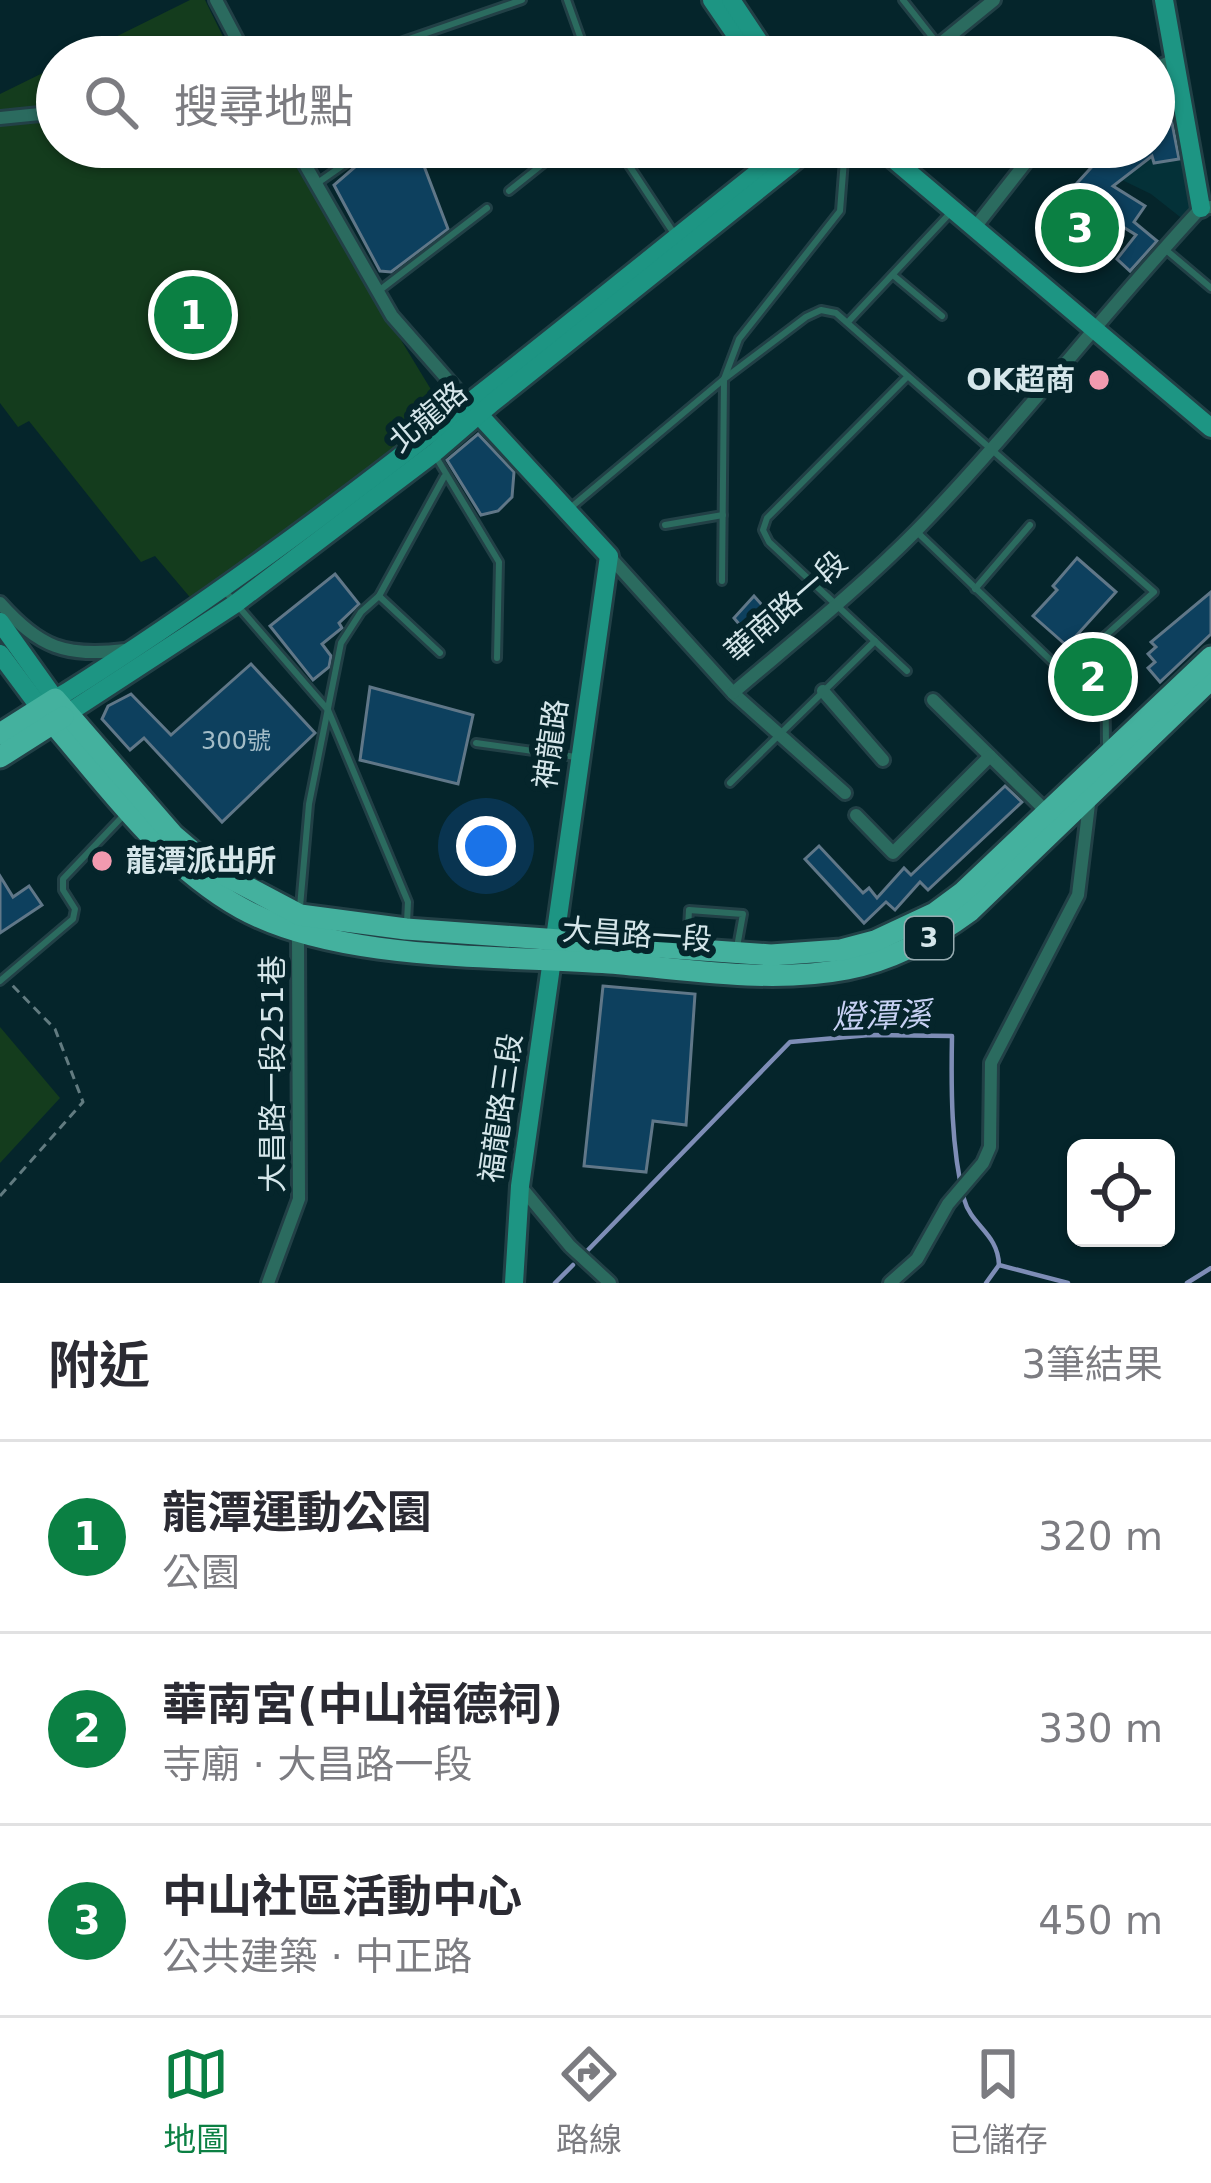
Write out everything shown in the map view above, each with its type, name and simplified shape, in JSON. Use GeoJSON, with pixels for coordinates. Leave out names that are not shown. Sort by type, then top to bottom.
{"type":"FeatureCollection","features":[{"type":"Feature","properties":{"kind":"main road"},"geometry":{"type":"LineString","coordinates":[[712,0],[737,36]]}},
{"type":"Feature","properties":{"kind":"main road"},"geometry":{"type":"LineString","coordinates":[[731,0],[755,36]]}},
{"type":"Feature","properties":{"kind":"main road"},"geometry":{"type":"LineString","coordinates":[[1164,0],[1170,36]]}},
{"type":"Feature","properties":{"kind":"main road"},"geometry":{"type":"LineString","coordinates":[[1175,65],[1206,207]]}},
{"type":"Feature","properties":{"kind":"main road","name":"北龍路"},"geometry":{"type":"LineString","coordinates":[[681,243],[766,168]]}},
{"type":"Feature","properties":{"kind":"main road","name":"北龍路"},"geometry":{"type":"LineString","coordinates":[[54,711],[174,625],[230,597],[783,168]]}},
{"type":"Feature","properties":{"kind":"main road"},"geometry":{"type":"LineString","coordinates":[[905,168],[1211,428]]}},
{"type":"Feature","properties":{"kind":"main road","name":"北龍路"},"geometry":{"type":"LineString","coordinates":[[54,711],[230,597],[434,453],[474,409]]}},
{"type":"Feature","properties":{"kind":"main road","name":"華南路一段"},"geometry":{"type":"LineString","coordinates":[[474,409],[609,556]]}},
{"type":"Feature","properties":{"kind":"main road","name":"神龍路"},"geometry":{"type":"LineString","coordinates":[[553,950],[609,556]]}},
{"type":"Feature","properties":{"kind":"main road"},"geometry":{"type":"LineString","coordinates":[[0,622],[54,711]]}},
{"type":"Feature","properties":{"kind":"main road"},"geometry":{"type":"LineString","coordinates":[[0,654],[54,711]]}},
{"type":"Feature","properties":{"kind":"main road","name":"大昌路一段"},"geometry":{"type":"LineString","coordinates":[[54,711],[173,835],[299,924],[406,929],[778,975],[848,969],[886,958],[943,931],[970,911],[1090,795],[1107,767],[1211,657]]}},
{"type":"Feature","properties":{"kind":"main road","name":"大昌路一段"},"geometry":{"type":"LineString","coordinates":[[54,711],[163,848],[206,886],[244,910],[404,950],[687,950],[788,955],[841,950],[909,927],[962,893],[1048,812],[1211,680]]}},
{"type":"Feature","properties":{"kind":"main road"},"geometry":{"type":"LineString","coordinates":[[0,734],[54,711]]}},
{"type":"Feature","properties":{"kind":"main road"},"geometry":{"type":"LineString","coordinates":[[0,758],[54,711]]}},
{"type":"Feature","properties":{"kind":"main road","name":"福龍路三段"},"geometry":{"type":"LineString","coordinates":[[514,1283],[520,1186],[553,950]]}},
{"type":"Feature","properties":{"kind":"street"},"geometry":{"type":"LineString","coordinates":[[216,0],[235,36]]}},
{"type":"Feature","properties":{"kind":"street"},"geometry":{"type":"LineString","coordinates":[[950,36],[994,0]]}},
{"type":"Feature","properties":{"kind":"street"},"geometry":{"type":"LineString","coordinates":[[0,118],[36,114]]}},
{"type":"Feature","properties":{"kind":"street"},"geometry":{"type":"LineString","coordinates":[[307,168],[392,316],[474,409]]}},
{"type":"Feature","properties":{"kind":"street"},"geometry":{"type":"LineString","coordinates":[[976,226],[1022,168]]}},
{"type":"Feature","properties":{"kind":"street","name":"華南路一段"},"geometry":{"type":"LineString","coordinates":[[609,556],[733,693],[916,531],[1164,248],[1206,207]]}},
{"type":"Feature","properties":{"kind":"street"},"geometry":{"type":"LineString","coordinates":[[0,603],[41,642],[74,654],[125,650],[174,625]]}},
{"type":"Feature","properties":{"kind":"street"},"geometry":{"type":"LineString","coordinates":[[823,691],[883,760]]}},
{"type":"Feature","properties":{"kind":"street"},"geometry":{"type":"LineString","coordinates":[[733,693],[845,794]]}},
{"type":"Feature","properties":{"kind":"street"},"geometry":{"type":"LineString","coordinates":[[933,700],[1048,812]]}},
{"type":"Feature","properties":{"kind":"street"},"geometry":{"type":"LineString","coordinates":[[856,815],[893,853],[990,756]]}},
{"type":"Feature","properties":{"kind":"street"},"geometry":{"type":"LineString","coordinates":[[890,1283],[917,1259],[990,1147],[991,1063],[1078,895],[1090,795]]}},
{"type":"Feature","properties":{"kind":"street","name":"大昌路一段251巷"},"geometry":{"type":"LineString","coordinates":[[268,1283],[299,1199],[299,924]]}},
{"type":"Feature","properties":{"kind":"street"},"geometry":{"type":"LineString","coordinates":[[520,1186],[570,1246],[610,1283]]}},
{"type":"Feature","properties":{"kind":"lane"},"geometry":{"type":"LineString","coordinates":[[418,36],[523,0]]}},
{"type":"Feature","properties":{"kind":"lane"},"geometry":{"type":"LineString","coordinates":[[567,0],[580,36]]}},
{"type":"Feature","properties":{"kind":"lane"},"geometry":{"type":"LineString","coordinates":[[903,0],[932,36]]}},
{"type":"Feature","properties":{"kind":"lane"},"geometry":{"type":"LineString","coordinates":[[316,184],[339,168]]}},
{"type":"Feature","properties":{"kind":"lane"},"geometry":{"type":"LineString","coordinates":[[509,191],[537,168]]}},
{"type":"Feature","properties":{"kind":"lane"},"geometry":{"type":"LineString","coordinates":[[631,168],[681,243]]}},
{"type":"Feature","properties":{"kind":"lane"},"geometry":{"type":"LineString","coordinates":[[722,580],[724,379],[739,339],[841,211],[843,168]]}},
{"type":"Feature","properties":{"kind":"lane"},"geometry":{"type":"LineString","coordinates":[[377,292],[487,208]]}},
{"type":"Feature","properties":{"kind":"lane"},"geometry":{"type":"LineString","coordinates":[[848,322],[954,208]]}},
{"type":"Feature","properties":{"kind":"lane"},"geometry":{"type":"LineString","coordinates":[[1164,248],[1211,288]]}},
{"type":"Feature","properties":{"kind":"lane"},"geometry":{"type":"LineString","coordinates":[[893,274],[942,316]]}},
{"type":"Feature","properties":{"kind":"lane"},"geometry":{"type":"LineString","coordinates":[[566,511],[724,379],[821,310],[848,322],[906,378],[1154,592],[1064,673],[916,531]]}},
{"type":"Feature","properties":{"kind":"lane"},"geometry":{"type":"LineString","coordinates":[[906,378],[767,518],[763,530],[769,542],[907,671]]}},
{"type":"Feature","properties":{"kind":"lane"},"geometry":{"type":"LineString","coordinates":[[434,453],[499,562],[497,658]]}},
{"type":"Feature","properties":{"kind":"lane"},"geometry":{"type":"LineString","coordinates":[[299,924],[309,804],[341,643],[379,596],[445,477]]}},
{"type":"Feature","properties":{"kind":"lane"},"geometry":{"type":"LineString","coordinates":[[665,525],[723,514]]}},
{"type":"Feature","properties":{"kind":"lane"},"geometry":{"type":"LineString","coordinates":[[975,589],[1030,525]]}},
{"type":"Feature","properties":{"kind":"lane"},"geometry":{"type":"LineString","coordinates":[[379,596],[440,653]]}},
{"type":"Feature","properties":{"kind":"lane"},"geometry":{"type":"LineString","coordinates":[[230,597],[328,710],[408,902],[406,929]]}},
{"type":"Feature","properties":{"kind":"lane"},"geometry":{"type":"LineString","coordinates":[[1105,636],[1107,767]]}},
{"type":"Feature","properties":{"kind":"lane"},"geometry":{"type":"LineString","coordinates":[[730,783],[875,641]]}},
{"type":"Feature","properties":{"kind":"lane"},"geometry":{"type":"LineString","coordinates":[[476,743],[580,758]]}},
{"type":"Feature","properties":{"kind":"lane"},"geometry":{"type":"LineString","coordinates":[[2,979],[73,919],[75,909],[63,890],[64,878],[129,810]]}},
{"type":"Feature","properties":{"kind":"lane"},"geometry":{"type":"LineString","coordinates":[[687,950],[688,910],[743,914],[736,953]]}},
{"type":"Feature","properties":{"kind":"path"},"geometry":{"type":"LineString","coordinates":[[1064,673],[1106,725]]}},
{"type":"Feature","properties":{"kind":"path"},"geometry":{"type":"LineString","coordinates":[[0,1196],[83,1102],[55,1029],[2,979]]}},
{"type":"Feature","properties":{"kind":"shaded area"},"geometry":{"type":"Polygon","coordinates":[[[1182,119],[1195,208],[1184,220],[1151,194],[1097,168],[1175,168],[1175,120],[1182,119]]]}},
{"type":"Feature","properties":{"kind":"green space"},"geometry":{"type":"Polygon","coordinates":[[[190,0],[205,0],[223,36],[117,36],[190,0]]]}},
{"type":"Feature","properties":{"kind":"green space"},"geometry":{"type":"Polygon","coordinates":[[[36,76],[36,168],[297,168],[444,411],[194,602],[155,556],[141,562],[29,421],[18,427],[0,403],[0,94],[36,76]]]}},
{"type":"Feature","properties":{"kind":"green space"},"geometry":{"type":"Polygon","coordinates":[[[0,1027],[60,1098],[0,1163],[0,1027]]]}},
{"type":"Feature","properties":{"kind":"building"},"geometry":{"type":"Polygon","coordinates":[[[354,168],[425,168],[448,229],[391,272],[380,271],[334,185],[354,168]]]}},
{"type":"Feature","properties":{"kind":"building"},"geometry":{"type":"Polygon","coordinates":[[[1091,168],[1136,168],[1113,186],[1145,206],[1134,222],[1157,241],[1130,271],[1117,259],[1136,235],[1068,193],[1091,168]]]}},
{"type":"Feature","properties":{"kind":"building"},"geometry":{"type":"Polygon","coordinates":[[[1071,204],[1106,236],[1090,253],[1056,220],[1071,204]]]}},
{"type":"Feature","properties":{"kind":"building"},"geometry":{"type":"Polygon","coordinates":[[[478,434],[514,472],[512,497],[498,511],[481,515],[447,460],[478,434]]]}},
{"type":"Feature","properties":{"kind":"building"},"geometry":{"type":"Polygon","coordinates":[[[1077,558],[1116,592],[1067,646],[1033,616],[1077,558]]]}},
{"type":"Feature","properties":{"kind":"building"},"geometry":{"type":"Polygon","coordinates":[[[335,574],[359,604],[339,623],[342,628],[322,644],[331,656],[329,667],[313,680],[270,626],[335,574]]]}},
{"type":"Feature","properties":{"kind":"building"},"geometry":{"type":"Polygon","coordinates":[[[1211,592],[1211,634],[1160,682],[1148,668],[1155,662],[1148,654],[1156,647],[1151,642],[1211,592]]]}},
{"type":"Feature","properties":{"kind":"building"},"geometry":{"type":"Polygon","coordinates":[[[754,596],[778,623],[755,643],[734,618],[754,596]]]}},
{"type":"Feature","properties":{"kind":"building"},"geometry":{"type":"Polygon","coordinates":[[[251,664],[315,733],[222,822],[144,738],[130,750],[102,719],[108,706],[131,694],[171,735],[251,664]]]}},
{"type":"Feature","properties":{"kind":"building"},"geometry":{"type":"Polygon","coordinates":[[[370,687],[473,715],[458,784],[360,760],[370,687]]]}},
{"type":"Feature","properties":{"kind":"building"},"geometry":{"type":"Polygon","coordinates":[[[1005,786],[1022,802],[928,890],[920,882],[895,910],[886,902],[864,923],[805,859],[819,846],[863,893],[869,888],[877,898],[904,868],[911,875],[1005,786]]]}},
{"type":"Feature","properties":{"kind":"building"},"geometry":{"type":"Polygon","coordinates":[[[0,876],[13,897],[29,886],[42,905],[0,933],[0,876]]]}},
{"type":"Feature","properties":{"kind":"building"},"geometry":{"type":"Polygon","coordinates":[[[603,986],[695,994],[686,1125],[653,1121],[646,1172],[584,1166],[603,986]]]}},
{"type":"Feature","properties":{"kind":"waterway","name":"燈潭溪"},"geometry":{"type":"LineString","coordinates":[[588,1250],[790,1042],[870,1035],[952,1036],[954,1139],[967,1208],[994,1245],[999,1265],[1068,1283]]}},
{"type":"Feature","properties":{"kind":"waterway","name":"燈潭溪"},"geometry":{"type":"LineString","coordinates":[[555,1283],[573,1265]]}},
{"type":"Feature","properties":{"kind":"waterway"},"geometry":{"type":"LineString","coordinates":[[986,1283],[999,1265]]}},
{"type":"Feature","properties":{"kind":"waterway","name":"燈潭溪"},"geometry":{"type":"LineString","coordinates":[[1187,1283],[1211,1268]]}},
{"type":"Feature","properties":{"kind":"place","name":"中山社區活動中心"},"geometry":{"type":"Point","coordinates":[1080,228]}},
{"type":"Feature","properties":{"kind":"place","name":"龍潭運動公園"},"geometry":{"type":"Point","coordinates":[193,315]}},
{"type":"Feature","properties":{"kind":"place","name":"OK超商"},"geometry":{"type":"Point","coordinates":[1099,380]}},
{"type":"Feature","properties":{"kind":"place","name":"華南宮(中山福德祠)"},"geometry":{"type":"Point","coordinates":[1093,677]}},
{"type":"Feature","properties":{"kind":"place","name":"龍潭派出所"},"geometry":{"type":"Point","coordinates":[102,861]}}]}
